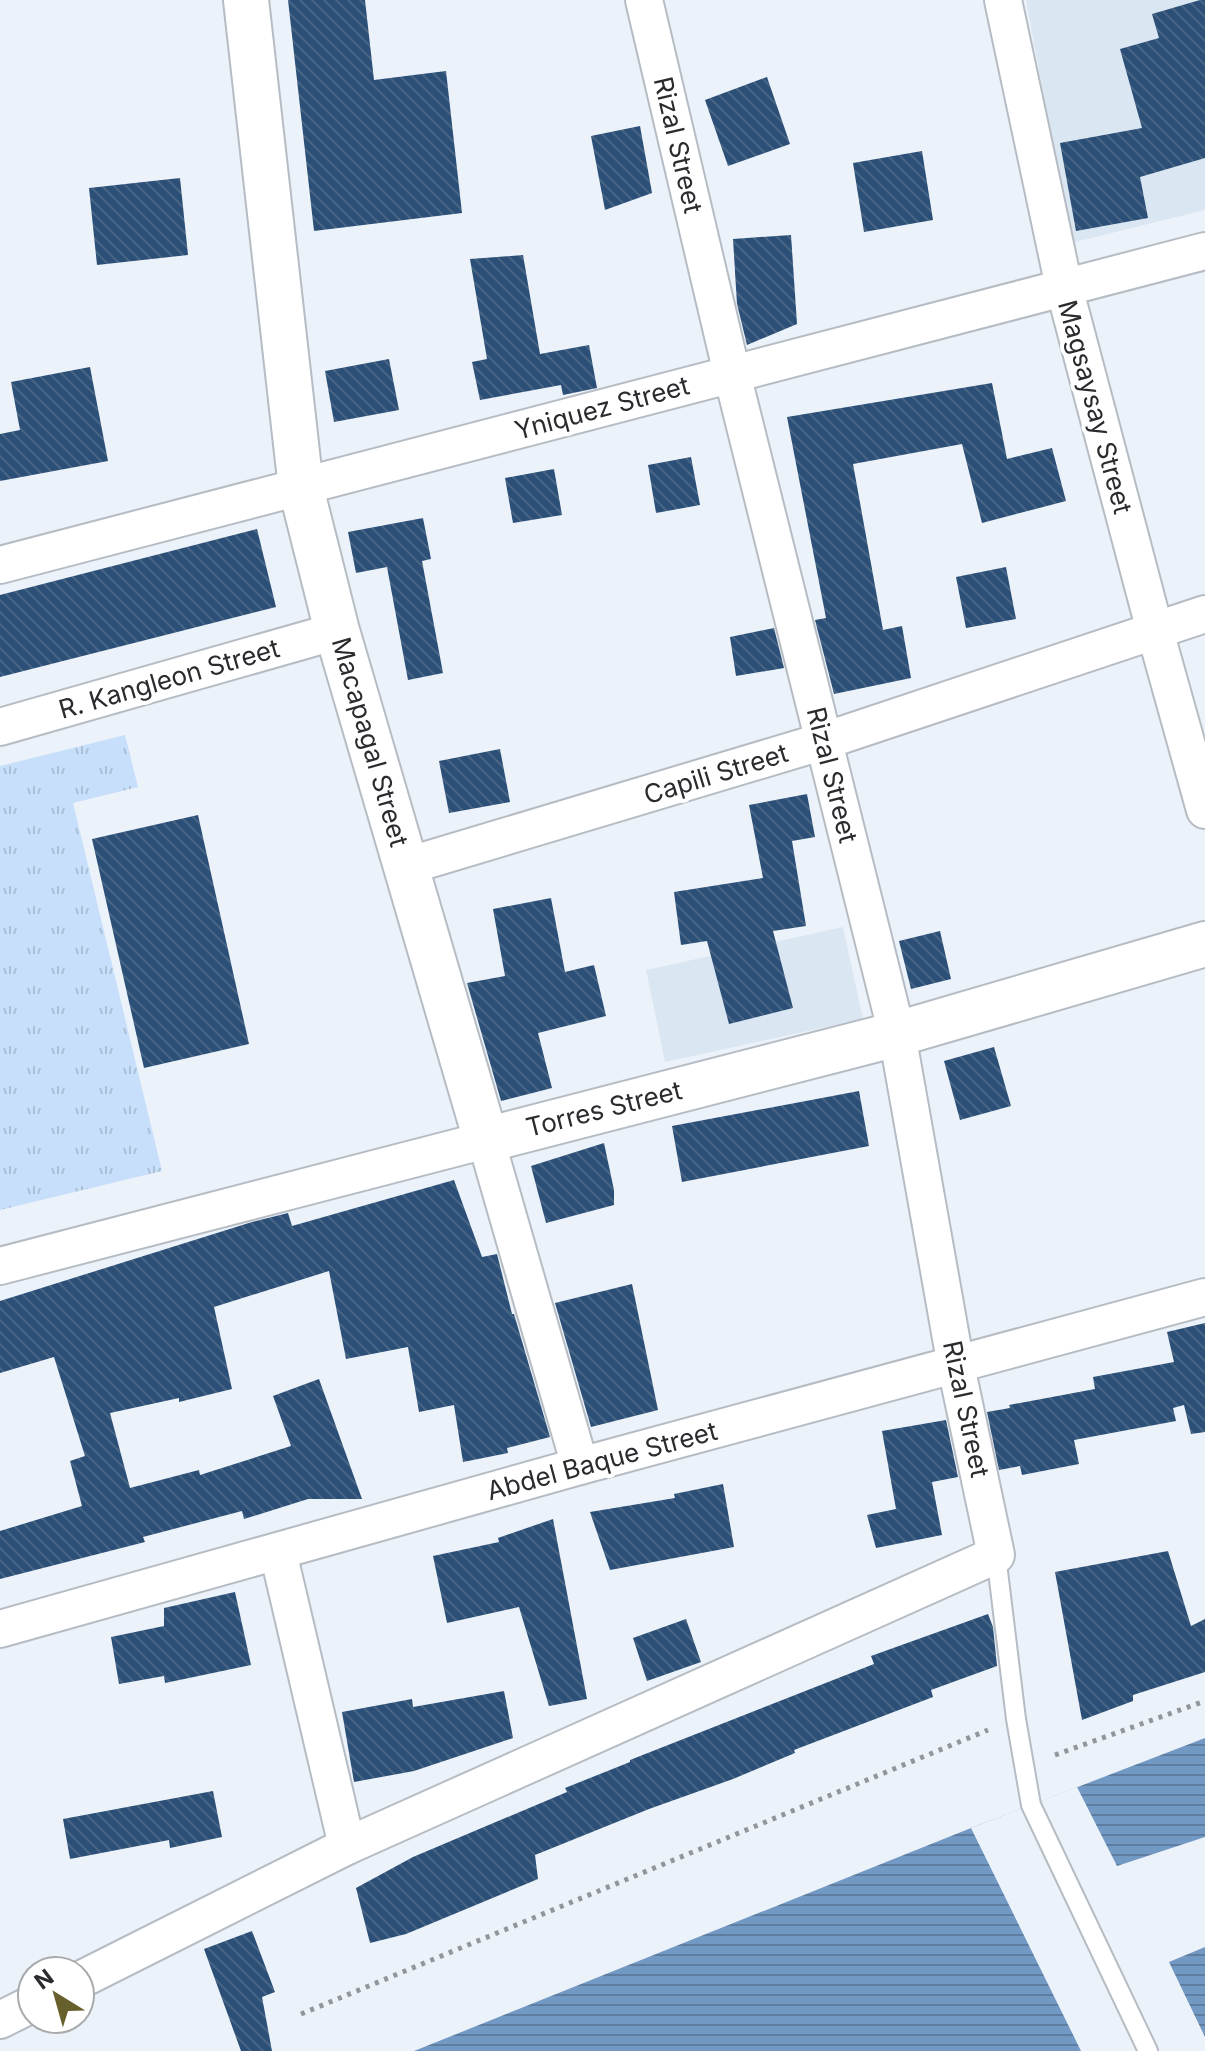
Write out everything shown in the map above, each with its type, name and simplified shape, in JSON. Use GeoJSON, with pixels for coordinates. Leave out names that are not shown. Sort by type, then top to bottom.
{"type":"FeatureCollection","features":[{"type":"Feature","properties":{"kind":"street","name":"Macapagal Street"},"geometry":{"type":"LineString","coordinates":[[246,0],[301,488],[337,631],[580,1466]]}},
{"type":"Feature","properties":{"kind":"street","name":"Rizal Street"},"geometry":{"type":"LineString","coordinates":[[644,0],[732,374],[897,1034],[956,1366],[996,1555]]}},
{"type":"Feature","properties":{"kind":"street","name":"Magsaysay Street"},"geometry":{"type":"LineString","coordinates":[[1003,0],[1064,287],[1205,810]]}},
{"type":"Feature","properties":{"kind":"street","name":"Yniquez Street"},"geometry":{"type":"LineString","coordinates":[[0,565],[1205,251]]}},
{"type":"Feature","properties":{"kind":"street","name":"Capili Street"},"geometry":{"type":"LineString","coordinates":[[407,866],[824,741],[1205,614]]}},
{"type":"Feature","properties":{"kind":"street","name":"R. Kangleon Street"},"geometry":{"type":"LineString","coordinates":[[0,727],[337,631]]}},
{"type":"Feature","properties":{"kind":"street","name":"Torres Street"},"geometry":{"type":"LineString","coordinates":[[0,1266],[897,1034],[1205,944]]}},
{"type":"Feature","properties":{"kind":"street","name":"Abdel Baque Street"},"geometry":{"type":"LineString","coordinates":[[0,1629],[580,1466],[1205,1297]]}},
{"type":"Feature","properties":{"kind":"street"},"geometry":{"type":"LineString","coordinates":[[278,1552],[347,1846]]}},
{"type":"Feature","properties":{"kind":"street"},"geometry":{"type":"LineString","coordinates":[[96,1972],[347,1846],[996,1555]]}},
{"type":"Feature","properties":{"kind":"lane"},"geometry":{"type":"LineString","coordinates":[[996,1555],[1016,1719],[1031,1805],[1148,2051]]}},
{"type":"Feature","properties":{"kind":"path"},"geometry":{"type":"LineString","coordinates":[[1024,1766],[1205,1701]]}},
{"type":"Feature","properties":{"kind":"path"},"geometry":{"type":"LineString","coordinates":[[301,2014],[1016,1719]]}},
{"type":"Feature","properties":{"kind":"shaded area"},"geometry":{"type":"Polygon","coordinates":[[[1026,0],[1205,0],[1205,210],[1071,243],[1026,0]]]}},
{"type":"Feature","properties":{"kind":"shaded area"},"geometry":{"type":"Polygon","coordinates":[[[843,927],[863,1019],[665,1062],[646,970],[843,927]]]}},
{"type":"Feature","properties":{"kind":"shaded area"},"geometry":{"type":"Polygon","coordinates":[[[1205,1738],[1205,2051],[414,2051],[971,1828],[1205,1738]]]}},
{"type":"Feature","properties":{"kind":"green space"},"geometry":{"type":"Polygon","coordinates":[[[125,735],[138,787],[73,803],[162,1171],[0,1210],[0,766],[125,735]]]}},
{"type":"Feature","properties":{"kind":"pier"},"geometry":{"type":"Polygon","coordinates":[[[1077,1787],[1117,1866],[1205,1837],[1205,1947],[1169,1962],[1205,2037],[1205,2051],[1081,2051],[971,1828],[1077,1787]]]}},
{"type":"Feature","properties":{"kind":"building"},"geometry":{"type":"Polygon","coordinates":[[[288,0],[365,0],[374,80],[446,71],[462,213],[314,231],[288,0]]]}},
{"type":"Feature","properties":{"kind":"building"},"geometry":{"type":"Polygon","coordinates":[[[1205,0],[1205,158],[1140,177],[1148,218],[1076,231],[1060,143],[1142,128],[1120,49],[1159,38],[1152,14],[1205,0]]]}},
{"type":"Feature","properties":{"kind":"building"},"geometry":{"type":"Polygon","coordinates":[[[767,77],[790,144],[728,166],[705,100],[767,77]]]}},
{"type":"Feature","properties":{"kind":"building"},"geometry":{"type":"Polygon","coordinates":[[[640,126],[652,193],[605,210],[591,136],[640,126]]]}},
{"type":"Feature","properties":{"kind":"building"},"geometry":{"type":"Polygon","coordinates":[[[922,151],[933,220],[864,232],[853,163],[922,151]]]}},
{"type":"Feature","properties":{"kind":"building"},"geometry":{"type":"Polygon","coordinates":[[[180,178],[188,255],[97,265],[89,188],[180,178]]]}},
{"type":"Feature","properties":{"kind":"building"},"geometry":{"type":"Polygon","coordinates":[[[791,235],[797,324],[747,345],[737,304],[733,239],[791,235]]]}},
{"type":"Feature","properties":{"kind":"building"},"geometry":{"type":"Polygon","coordinates":[[[523,255],[540,354],[589,345],[597,388],[563,395],[561,385],[480,400],[472,362],[487,359],[470,259],[523,255]]]}},
{"type":"Feature","properties":{"kind":"building"},"geometry":{"type":"Polygon","coordinates":[[[389,359],[399,410],[334,422],[325,371],[389,359]]]}},
{"type":"Feature","properties":{"kind":"building"},"geometry":{"type":"Polygon","coordinates":[[[90,367],[108,461],[0,481],[0,434],[20,430],[11,382],[90,367]]]}},
{"type":"Feature","properties":{"kind":"building"},"geometry":{"type":"Polygon","coordinates":[[[992,383],[1007,459],[1052,448],[1066,501],[982,523],[962,444],[853,464],[883,630],[902,626],[911,678],[834,694],[815,620],[826,618],[787,417],[992,383]]]}},
{"type":"Feature","properties":{"kind":"building"},"geometry":{"type":"Polygon","coordinates":[[[691,457],[700,505],[656,513],[648,465],[691,457]]]}},
{"type":"Feature","properties":{"kind":"building"},"geometry":{"type":"Polygon","coordinates":[[[554,469],[562,515],[513,523],[505,478],[554,469]]]}},
{"type":"Feature","properties":{"kind":"building"},"geometry":{"type":"Polygon","coordinates":[[[423,518],[431,559],[422,561],[443,673],[408,680],[387,567],[356,573],[348,532],[423,518]]]}},
{"type":"Feature","properties":{"kind":"building"},"geometry":{"type":"Polygon","coordinates":[[[257,529],[276,607],[0,677],[0,595],[257,529]]]}},
{"type":"Feature","properties":{"kind":"building"},"geometry":{"type":"Polygon","coordinates":[[[1006,567],[1016,619],[966,628],[956,577],[1006,567]]]}},
{"type":"Feature","properties":{"kind":"building"},"geometry":{"type":"Polygon","coordinates":[[[774,628],[784,668],[736,676],[730,637],[774,628]]]}},
{"type":"Feature","properties":{"kind":"building"},"geometry":{"type":"Polygon","coordinates":[[[500,749],[510,802],[449,813],[439,761],[500,749]]]}},
{"type":"Feature","properties":{"kind":"building"},"geometry":{"type":"Polygon","coordinates":[[[807,794],[815,837],[792,841],[806,926],[773,931],[793,1008],[729,1024],[707,941],[681,945],[674,892],[763,878],[749,805],[807,794]]]}},
{"type":"Feature","properties":{"kind":"building"},"geometry":{"type":"Polygon","coordinates":[[[198,815],[249,1044],[144,1068],[92,839],[198,815]]]}},
{"type":"Feature","properties":{"kind":"building"},"geometry":{"type":"Polygon","coordinates":[[[551,898],[565,972],[594,965],[606,1016],[538,1033],[552,1088],[501,1101],[467,983],[505,976],[493,909],[551,898]]]}},
{"type":"Feature","properties":{"kind":"building"},"geometry":{"type":"Polygon","coordinates":[[[940,931],[951,979],[911,989],[899,941],[940,931]]]}},
{"type":"Feature","properties":{"kind":"building"},"geometry":{"type":"Polygon","coordinates":[[[994,1047],[1011,1106],[960,1120],[944,1061],[994,1047]]]}},
{"type":"Feature","properties":{"kind":"building"},"geometry":{"type":"Polygon","coordinates":[[[859,1091],[869,1146],[682,1182],[672,1126],[859,1091]]]}},
{"type":"Feature","properties":{"kind":"building"},"geometry":{"type":"Polygon","coordinates":[[[604,1143],[614,1205],[546,1223],[531,1166],[604,1143]]]}},
{"type":"Feature","properties":{"kind":"building"},"geometry":{"type":"Polygon","coordinates":[[[454,1180],[482,1257],[497,1254],[550,1437],[507,1448],[508,1453],[463,1462],[454,1405],[419,1412],[408,1347],[346,1359],[329,1271],[214,1307],[232,1389],[179,1402],[179,1398],[110,1413],[130,1488],[199,1470],[200,1475],[291,1446],[273,1396],[319,1379],[362,1499],[308,1499],[244,1519],[242,1511],[143,1537],[145,1542],[0,1579],[0,1531],[82,1506],[70,1461],[85,1456],[54,1357],[0,1373],[0,1301],[252,1222],[288,1213],[292,1226],[454,1180]]]}},
{"type":"Feature","properties":{"kind":"building"},"geometry":{"type":"Polygon","coordinates":[[[632,1284],[658,1410],[591,1427],[555,1303],[632,1284]]]}},
{"type":"Feature","properties":{"kind":"building"},"geometry":{"type":"Polygon","coordinates":[[[1205,1323],[1205,1432],[1191,1434],[1184,1405],[1173,1408],[1176,1421],[1074,1440],[1079,1464],[1022,1475],[1020,1466],[999,1470],[987,1412],[1095,1389],[1093,1377],[1174,1362],[1167,1332],[1205,1323]]]}},
{"type":"Feature","properties":{"kind":"building"},"geometry":{"type":"Polygon","coordinates":[[[946,1420],[958,1477],[932,1482],[942,1535],[876,1548],[867,1515],[896,1509],[882,1431],[946,1420]]]}},
{"type":"Feature","properties":{"kind":"building"},"geometry":{"type":"Polygon","coordinates":[[[723,1484],[734,1547],[610,1570],[590,1512],[675,1498],[674,1494],[723,1484]]]}},
{"type":"Feature","properties":{"kind":"building"},"geometry":{"type":"Polygon","coordinates":[[[553,1519],[587,1699],[549,1706],[519,1607],[447,1623],[433,1556],[499,1542],[498,1538],[553,1519]]]}},
{"type":"Feature","properties":{"kind":"building"},"geometry":{"type":"Polygon","coordinates":[[[1168,1551],[1191,1626],[1205,1619],[1205,1672],[1133,1695],[1133,1701],[1082,1720],[1055,1572],[1168,1551]]]}},
{"type":"Feature","properties":{"kind":"building"},"geometry":{"type":"Polygon","coordinates":[[[235,1592],[251,1665],[165,1683],[164,1676],[119,1684],[111,1637],[164,1626],[164,1608],[235,1592]]]}},
{"type":"Feature","properties":{"kind":"building"},"geometry":{"type":"Polygon","coordinates":[[[988,1614],[993,1627],[997,1666],[931,1690],[933,1697],[794,1750],[795,1753],[733,1779],[535,1855],[538,1879],[406,1934],[370,1943],[356,1888],[413,1857],[567,1792],[565,1788],[630,1760],[874,1664],[871,1656],[988,1614]]]}},
{"type":"Feature","properties":{"kind":"building"},"geometry":{"type":"Polygon","coordinates":[[[686,1619],[701,1662],[647,1681],[633,1638],[686,1619]]]}},
{"type":"Feature","properties":{"kind":"building"},"geometry":{"type":"Polygon","coordinates":[[[504,1691],[513,1738],[414,1771],[354,1782],[342,1712],[412,1699],[413,1707],[504,1691]]]}},
{"type":"Feature","properties":{"kind":"building"},"geometry":{"type":"Polygon","coordinates":[[[213,1791],[222,1837],[170,1848],[169,1840],[70,1859],[63,1819],[213,1791]]]}},
{"type":"Feature","properties":{"kind":"building"},"geometry":{"type":"Polygon","coordinates":[[[252,1931],[275,1992],[262,1997],[272,2051],[241,2051],[204,1949],[252,1931]]]}}]}
